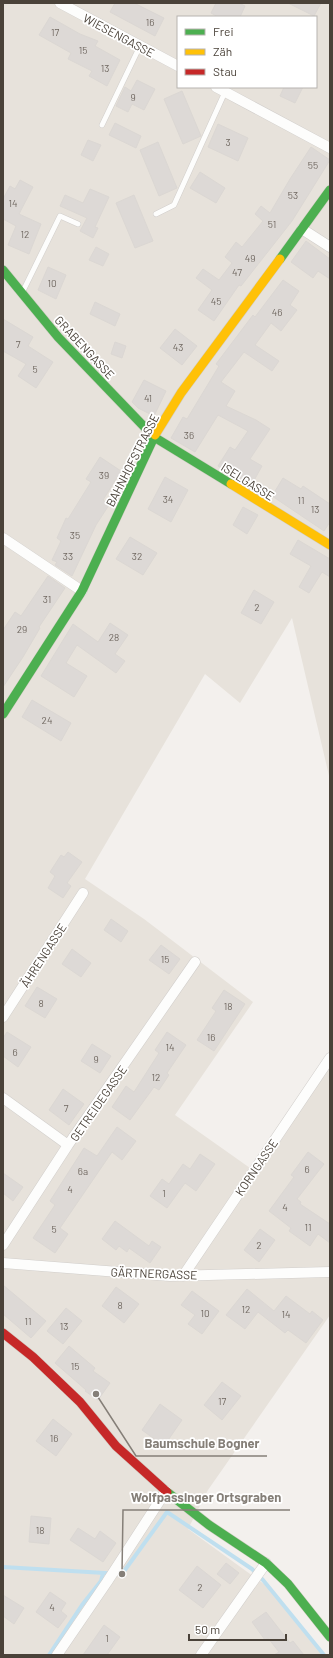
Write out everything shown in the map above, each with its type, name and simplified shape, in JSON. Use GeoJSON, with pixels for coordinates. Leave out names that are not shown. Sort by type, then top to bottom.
{"type":"FeatureCollection","features":[{"type":"Feature","properties":{"kind":"street","name":"WIESENGASSE"},"geometry":{"type":"LineString","coordinates":[[60,3],[177,65]]}},
{"type":"Feature","properties":{"kind":"street"},"geometry":{"type":"LineString","coordinates":[[221,89],[330,148]]}},
{"type":"Feature","properties":{"kind":"street","name":"BAHNHOFSTRASSE"},"geometry":{"type":"LineString","coordinates":[[3,714],[82,591],[154,437],[181,393],[330,190]]}},
{"type":"Feature","properties":{"kind":"street"},"geometry":{"type":"LineString","coordinates":[[302,228],[330,247]]}},
{"type":"Feature","properties":{"kind":"street","name":"GRABENGASSE"},"geometry":{"type":"LineString","coordinates":[[3,270],[58,336],[154,437]]}},
{"type":"Feature","properties":{"kind":"street","name":"ISELGASSE"},"geometry":{"type":"LineString","coordinates":[[154,437],[330,545]]}},
{"type":"Feature","properties":{"kind":"street"},"geometry":{"type":"LineString","coordinates":[[3,538],[82,591]]}},
{"type":"Feature","properties":{"kind":"street","name":"ÄHRENGASSE"},"geometry":{"type":"LineString","coordinates":[[3,1017],[83,893]]}},
{"type":"Feature","properties":{"kind":"street","name":"GETREIDEGASSE"},"geometry":{"type":"LineString","coordinates":[[3,1245],[68,1145],[195,962]]}},
{"type":"Feature","properties":{"kind":"street","name":"KORNGASSE"},"geometry":{"type":"LineString","coordinates":[[183,1276],[330,1058]]}},
{"type":"Feature","properties":{"kind":"street"},"geometry":{"type":"LineString","coordinates":[[3,1098],[68,1145]]}},
{"type":"Feature","properties":{"kind":"street","name":"GÄRTNERGASSE"},"geometry":{"type":"LineString","coordinates":[[3,1263],[170,1276],[330,1272]]}},
{"type":"Feature","properties":{"kind":"street"},"geometry":{"type":"LineString","coordinates":[[3,1333],[33,1357],[80,1402],[116,1446],[166,1491],[208,1525],[266,1563],[288,1584],[330,1637]]}},
{"type":"Feature","properties":{"kind":"street"},"geometry":{"type":"LineString","coordinates":[[57,1655],[107,1582],[166,1491]]}},
{"type":"Feature","properties":{"kind":"street"},"geometry":{"type":"LineString","coordinates":[[200,1655],[266,1563]]}},
{"type":"Feature","properties":{"kind":"lane"},"geometry":{"type":"LineString","coordinates":[[102,125],[140,46]]}},
{"type":"Feature","properties":{"kind":"lane"},"geometry":{"type":"LineString","coordinates":[[156,214],[174,205],[221,89]]}},
{"type":"Feature","properties":{"kind":"lane"},"geometry":{"type":"LineString","coordinates":[[22,293],[60,216],[78,224]]}},
{"type":"Feature","properties":{"kind":"shaded area"},"geometry":{"type":"Polygon","coordinates":[[[3,3],[330,3],[330,780],[292,618],[240,703],[205,674],[85,879],[144,919],[253,1002],[175,1115],[250,1168],[330,1051],[330,1315],[208,1490],[188,1529],[271,1589],[323,1655],[3,1655],[3,3]]]}},
{"type":"Feature","properties":{"kind":"building"},"geometry":{"type":"Polygon","coordinates":[[[115,3],[134,3],[164,18],[155,36],[110,12],[115,3]]]}},
{"type":"Feature","properties":{"kind":"building"},"geometry":{"type":"Polygon","coordinates":[[[216,3],[239,3],[245,6],[240,16],[216,16],[211,13],[216,3]]]}},
{"type":"Feature","properties":{"kind":"building"},"geometry":{"type":"Polygon","coordinates":[[[288,3],[321,3],[314,16],[288,3]]]}},
{"type":"Feature","properties":{"kind":"building"},"geometry":{"type":"Polygon","coordinates":[[[50,17],[80,34],[98,41],[95,46],[120,60],[107,86],[89,76],[92,71],[68,59],[71,53],[39,35],[50,17]]]}},
{"type":"Feature","properties":{"kind":"building"},"geometry":{"type":"Polygon","coordinates":[[[137,80],[155,89],[144,110],[132,104],[128,112],[116,106],[125,87],[131,91],[137,80]]]}},
{"type":"Feature","properties":{"kind":"building"},"geometry":{"type":"Polygon","coordinates":[[[284,88],[302,88],[295,103],[280,96],[284,88]]]}},
{"type":"Feature","properties":{"kind":"building"},"geometry":{"type":"Polygon","coordinates":[[[182,91],[201,136],[183,144],[164,99],[182,91]]]}},
{"type":"Feature","properties":{"kind":"building"},"geometry":{"type":"Polygon","coordinates":[[[115,123],[141,136],[136,148],[109,135],[115,123]]]}},
{"type":"Feature","properties":{"kind":"building"},"geometry":{"type":"Polygon","coordinates":[[[218,124],[248,138],[238,161],[208,147],[218,124]]]}},
{"type":"Feature","properties":{"kind":"building"},"geometry":{"type":"Polygon","coordinates":[[[88,140],[101,145],[93,161],[81,155],[88,140]]]}},
{"type":"Feature","properties":{"kind":"building"},"geometry":{"type":"Polygon","coordinates":[[[158,142],[177,188],[159,196],[140,150],[158,142]]]}},
{"type":"Feature","properties":{"kind":"building"},"geometry":{"type":"Polygon","coordinates":[[[311,147],[330,160],[292,221],[241,286],[239,285],[214,321],[198,310],[212,290],[196,278],[203,269],[219,280],[232,263],[225,257],[236,242],[242,247],[263,221],[255,214],[261,206],[270,213],[311,147]]]}},
{"type":"Feature","properties":{"kind":"building"},"geometry":{"type":"Polygon","coordinates":[[[200,172],[225,188],[216,203],[190,188],[200,172]]]}},
{"type":"Feature","properties":{"kind":"building"},"geometry":{"type":"Polygon","coordinates":[[[20,180],[33,187],[19,214],[41,224],[29,254],[8,245],[16,226],[3,219],[3,199],[10,186],[15,189],[20,180]]]}},
{"type":"Feature","properties":{"kind":"building"},"geometry":{"type":"Polygon","coordinates":[[[90,189],[109,197],[95,227],[98,228],[93,238],[80,231],[87,218],[60,206],[65,195],[83,203],[90,189]]]}},
{"type":"Feature","properties":{"kind":"building"},"geometry":{"type":"Polygon","coordinates":[[[134,195],[153,241],[135,248],[116,203],[134,195]]]}},
{"type":"Feature","properties":{"kind":"building"},"geometry":{"type":"Polygon","coordinates":[[[306,241],[330,259],[330,279],[318,271],[313,278],[291,262],[306,241]]]}},
{"type":"Feature","properties":{"kind":"building"},"geometry":{"type":"Polygon","coordinates":[[[96,247],[109,254],[103,266],[89,260],[96,247]]]}},
{"type":"Feature","properties":{"kind":"building"},"geometry":{"type":"Polygon","coordinates":[[[48,267],[66,275],[56,299],[38,290],[48,267]]]}},
{"type":"Feature","properties":{"kind":"building"},"geometry":{"type":"Polygon","coordinates":[[[283,280],[299,291],[290,305],[297,310],[281,331],[271,323],[255,345],[279,361],[272,371],[244,352],[221,382],[235,391],[226,406],[256,420],[270,429],[250,459],[262,466],[251,486],[218,466],[230,447],[235,450],[248,431],[218,415],[195,452],[171,438],[183,417],[187,419],[219,366],[216,364],[253,315],[255,317],[283,280]]]}},
{"type":"Feature","properties":{"kind":"building"},"geometry":{"type":"Polygon","coordinates":[[[95,302],[120,314],[115,326],[90,314],[95,302]]]}},
{"type":"Feature","properties":{"kind":"building"},"geometry":{"type":"Polygon","coordinates":[[[3,319],[33,337],[28,346],[53,362],[36,388],[18,376],[26,364],[3,351],[3,319]]]}},
{"type":"Feature","properties":{"kind":"building"},"geometry":{"type":"Polygon","coordinates":[[[175,329],[197,346],[182,365],[160,348],[175,329]]]}},
{"type":"Feature","properties":{"kind":"building"},"geometry":{"type":"Polygon","coordinates":[[[115,342],[126,346],[122,358],[111,354],[115,342]]]}},
{"type":"Feature","properties":{"kind":"building"},"geometry":{"type":"Polygon","coordinates":[[[144,380],[166,391],[154,416],[138,408],[132,402],[144,380]]]}},
{"type":"Feature","properties":{"kind":"building"},"geometry":{"type":"Polygon","coordinates":[[[100,457],[121,471],[103,500],[109,505],[96,525],[72,576],[55,565],[57,562],[52,560],[61,541],[57,538],[66,518],[68,519],[91,482],[86,479],[100,457]]]}},
{"type":"Feature","properties":{"kind":"building"},"geometry":{"type":"Polygon","coordinates":[[[165,477],[188,490],[171,522],[148,509],[165,477]]]}},
{"type":"Feature","properties":{"kind":"building"},"geometry":{"type":"Polygon","coordinates":[[[283,478],[301,489],[303,486],[330,504],[330,522],[324,531],[272,496],[283,478]]]}},
{"type":"Feature","properties":{"kind":"building"},"geometry":{"type":"Polygon","coordinates":[[[243,507],[258,515],[247,534],[233,525],[243,507]]]}},
{"type":"Feature","properties":{"kind":"building"},"geometry":{"type":"Polygon","coordinates":[[[130,537],[157,553],[143,575],[116,559],[130,537]]]}},
{"type":"Feature","properties":{"kind":"building"},"geometry":{"type":"Polygon","coordinates":[[[298,540],[330,559],[330,577],[322,572],[309,593],[299,587],[311,566],[290,554],[298,540]]]}},
{"type":"Feature","properties":{"kind":"building"},"geometry":{"type":"Polygon","coordinates":[[[48,576],[65,588],[39,627],[40,628],[23,657],[3,687],[3,630],[15,612],[21,616],[48,576]]]}},
{"type":"Feature","properties":{"kind":"building"},"geometry":{"type":"Polygon","coordinates":[[[254,590],[274,602],[261,624],[241,613],[254,590]]]}},
{"type":"Feature","properties":{"kind":"building"},"geometry":{"type":"Polygon","coordinates":[[[110,623],[128,635],[115,654],[125,661],[116,673],[77,645],[66,663],[87,676],[74,697],[41,676],[73,624],[98,642],[110,623]]]}},
{"type":"Feature","properties":{"kind":"building"},"geometry":{"type":"Polygon","coordinates":[[[32,700],[71,723],[61,741],[22,717],[32,700]]]}},
{"type":"Feature","properties":{"kind":"building"},"geometry":{"type":"Polygon","coordinates":[[[68,852],[82,862],[67,883],[71,886],[63,898],[48,888],[55,876],[50,872],[61,855],[64,857],[68,852]]]}},
{"type":"Feature","properties":{"kind":"building"},"geometry":{"type":"Polygon","coordinates":[[[111,919],[128,931],[121,942],[104,930],[111,919]]]}},
{"type":"Feature","properties":{"kind":"building"},"geometry":{"type":"Polygon","coordinates":[[[161,945],[180,959],[169,974],[149,960],[161,945]]]}},
{"type":"Feature","properties":{"kind":"building"},"geometry":{"type":"Polygon","coordinates":[[[72,949],[91,963],[81,977],[62,964],[72,949]]]}},
{"type":"Feature","properties":{"kind":"building"},"geometry":{"type":"Polygon","coordinates":[[[37,987],[57,999],[45,1018],[25,1006],[37,987]]]}},
{"type":"Feature","properties":{"kind":"building"},"geometry":{"type":"Polygon","coordinates":[[[224,990],[245,1004],[214,1051],[197,1040],[216,1011],[212,1008],[224,990]]]}},
{"type":"Feature","properties":{"kind":"building"},"geometry":{"type":"Polygon","coordinates":[[[7,1032],[31,1047],[18,1067],[3,1056],[3,1038],[7,1032]]]}},
{"type":"Feature","properties":{"kind":"building"},"geometry":{"type":"Polygon","coordinates":[[[167,1032],[186,1045],[167,1073],[169,1075],[159,1090],[154,1087],[130,1120],[112,1107],[126,1086],[134,1092],[159,1053],[155,1050],[167,1032]]]}},
{"type":"Feature","properties":{"kind":"building"},"geometry":{"type":"Polygon","coordinates":[[[92,1044],[111,1056],[100,1073],[81,1061],[92,1044]]]}},
{"type":"Feature","properties":{"kind":"building"},"geometry":{"type":"Polygon","coordinates":[[[63,1089],[84,1104],[69,1125],[49,1110],[63,1089]]]}},
{"type":"Feature","properties":{"kind":"building"},"geometry":{"type":"Polygon","coordinates":[[[117,1127],[136,1141],[122,1160],[112,1152],[60,1228],[68,1234],[55,1253],[33,1238],[55,1205],[50,1201],[84,1148],[97,1156],[117,1127]]]}},
{"type":"Feature","properties":{"kind":"building"},"geometry":{"type":"Polygon","coordinates":[[[308,1152],[324,1164],[297,1199],[301,1202],[300,1204],[330,1224],[330,1243],[318,1234],[310,1246],[289,1231],[291,1228],[269,1211],[294,1177],[291,1175],[308,1152]]]}},
{"type":"Feature","properties":{"kind":"building"},"geometry":{"type":"Polygon","coordinates":[[[200,1154],[215,1164],[196,1191],[185,1183],[167,1208],[150,1196],[162,1179],[169,1184],[183,1164],[190,1169],[200,1154]]]}},
{"type":"Feature","properties":{"kind":"building"},"geometry":{"type":"Polygon","coordinates":[[[3,1173],[23,1187],[13,1201],[3,1193],[3,1173]]]}},
{"type":"Feature","properties":{"kind":"building"},"geometry":{"type":"Polygon","coordinates":[[[115,1221],[149,1246],[152,1241],[161,1247],[150,1263],[129,1248],[127,1252],[119,1246],[116,1250],[102,1239],[115,1221]]]}},
{"type":"Feature","properties":{"kind":"building"},"geometry":{"type":"Polygon","coordinates":[[[260,1229],[275,1240],[259,1262],[244,1250],[260,1229]]]}},
{"type":"Feature","properties":{"kind":"building"},"geometry":{"type":"Polygon","coordinates":[[[3,1285],[46,1321],[31,1338],[3,1314],[3,1285]]]}},
{"type":"Feature","properties":{"kind":"building"},"geometry":{"type":"Polygon","coordinates":[[[116,1287],[139,1304],[124,1323],[102,1306],[116,1287]]]}},
{"type":"Feature","properties":{"kind":"building"},"geometry":{"type":"Polygon","coordinates":[[[247,1289],[274,1311],[286,1296],[310,1314],[312,1311],[323,1320],[306,1343],[288,1330],[285,1333],[258,1312],[245,1329],[226,1315],[247,1289]]]}},
{"type":"Feature","properties":{"kind":"building"},"geometry":{"type":"Polygon","coordinates":[[[192,1291],[219,1311],[202,1334],[188,1324],[195,1315],[181,1305],[192,1291]]]}},
{"type":"Feature","properties":{"kind":"building"},"geometry":{"type":"Polygon","coordinates":[[[66,1308],[82,1321],[63,1344],[47,1331],[66,1308]]]}},
{"type":"Feature","properties":{"kind":"building"},"geometry":{"type":"Polygon","coordinates":[[[69,1346],[95,1368],[93,1371],[110,1383],[98,1400],[85,1391],[86,1390],[55,1363],[69,1346]]]}},
{"type":"Feature","properties":{"kind":"building"},"geometry":{"type":"Polygon","coordinates":[[[222,1382],[241,1396],[222,1420],[204,1405],[222,1382]]]}},
{"type":"Feature","properties":{"kind":"building"},"geometry":{"type":"Polygon","coordinates":[[[160,1404],[182,1420],[164,1446],[142,1430],[160,1404]]]}},
{"type":"Feature","properties":{"kind":"building"},"geometry":{"type":"Polygon","coordinates":[[[53,1419],[72,1434],[56,1456],[36,1441],[53,1419]]]}},
{"type":"Feature","properties":{"kind":"building"},"geometry":{"type":"Polygon","coordinates":[[[31,1516],[51,1518],[49,1544],[29,1542],[31,1516]]]}},
{"type":"Feature","properties":{"kind":"building"},"geometry":{"type":"Polygon","coordinates":[[[78,1528],[95,1539],[100,1531],[116,1543],[103,1562],[70,1540],[78,1528]]]}},
{"type":"Feature","properties":{"kind":"building"},"geometry":{"type":"Polygon","coordinates":[[[226,1563],[239,1573],[230,1584],[217,1574],[226,1563]]]}},
{"type":"Feature","properties":{"kind":"building"},"geometry":{"type":"Polygon","coordinates":[[[197,1566],[221,1585],[203,1608],[179,1590],[197,1566]]]}},
{"type":"Feature","properties":{"kind":"building"},"geometry":{"type":"Polygon","coordinates":[[[50,1592],[66,1603],[61,1611],[67,1616],[58,1628],[36,1612],[50,1592]]]}},
{"type":"Feature","properties":{"kind":"building"},"geometry":{"type":"Polygon","coordinates":[[[3,1595],[24,1608],[14,1624],[3,1616],[3,1595]]]}},
{"type":"Feature","properties":{"kind":"building"},"geometry":{"type":"Polygon","coordinates":[[[266,1612],[290,1643],[293,1641],[304,1655],[274,1655],[279,1652],[268,1638],[265,1640],[252,1622],[266,1612]]]}},
{"type":"Feature","properties":{"kind":"building"},"geometry":{"type":"Polygon","coordinates":[[[104,1625],[120,1637],[107,1655],[83,1655],[104,1625]]]}},
{"type":"Feature","properties":{"kind":"waterway"},"geometry":{"type":"LineString","coordinates":[[3,1567],[122,1574],[167,1512],[252,1569],[263,1580],[324,1655]]}},
{"type":"Feature","properties":{"kind":"waterway"},"geometry":{"type":"LineString","coordinates":[[49,1655],[82,1605],[101,1581],[103,1573]]}},
{"type":"Feature","properties":{"kind":"traffic: fast"},"geometry":{"type":"LineString","coordinates":[[280,259],[330,190]]}},
{"type":"Feature","properties":{"kind":"traffic: fast"},"geometry":{"type":"LineString","coordinates":[[3,270],[58,337],[154,437],[231,484]]}},
{"type":"Feature","properties":{"kind":"traffic: fast"},"geometry":{"type":"LineString","coordinates":[[3,714],[82,591],[155,435]]}},
{"type":"Feature","properties":{"kind":"traffic: fast"},"geometry":{"type":"LineString","coordinates":[[167,1492],[209,1525],[266,1563],[288,1584],[330,1637]]}},
{"type":"Feature","properties":{"kind":"traffic: slow"},"geometry":{"type":"LineString","coordinates":[[155,435],[181,393],[280,259]]}},
{"type":"Feature","properties":{"kind":"traffic: slow"},"geometry":{"type":"LineString","coordinates":[[231,484],[330,545]]}},
{"type":"Feature","properties":{"kind":"traffic: jam"},"geometry":{"type":"LineString","coordinates":[[3,1333],[33,1357],[80,1402],[116,1446],[167,1492]]}},
{"type":"Feature","properties":{"kind":"place","name":"Baumschule Bogner"},"geometry":{"type":"Point","coordinates":[96,1394]}},
{"type":"Feature","properties":{"kind":"place","name":"Wolfpassinger Ortsgraben"},"geometry":{"type":"Point","coordinates":[122,1574]}}]}
